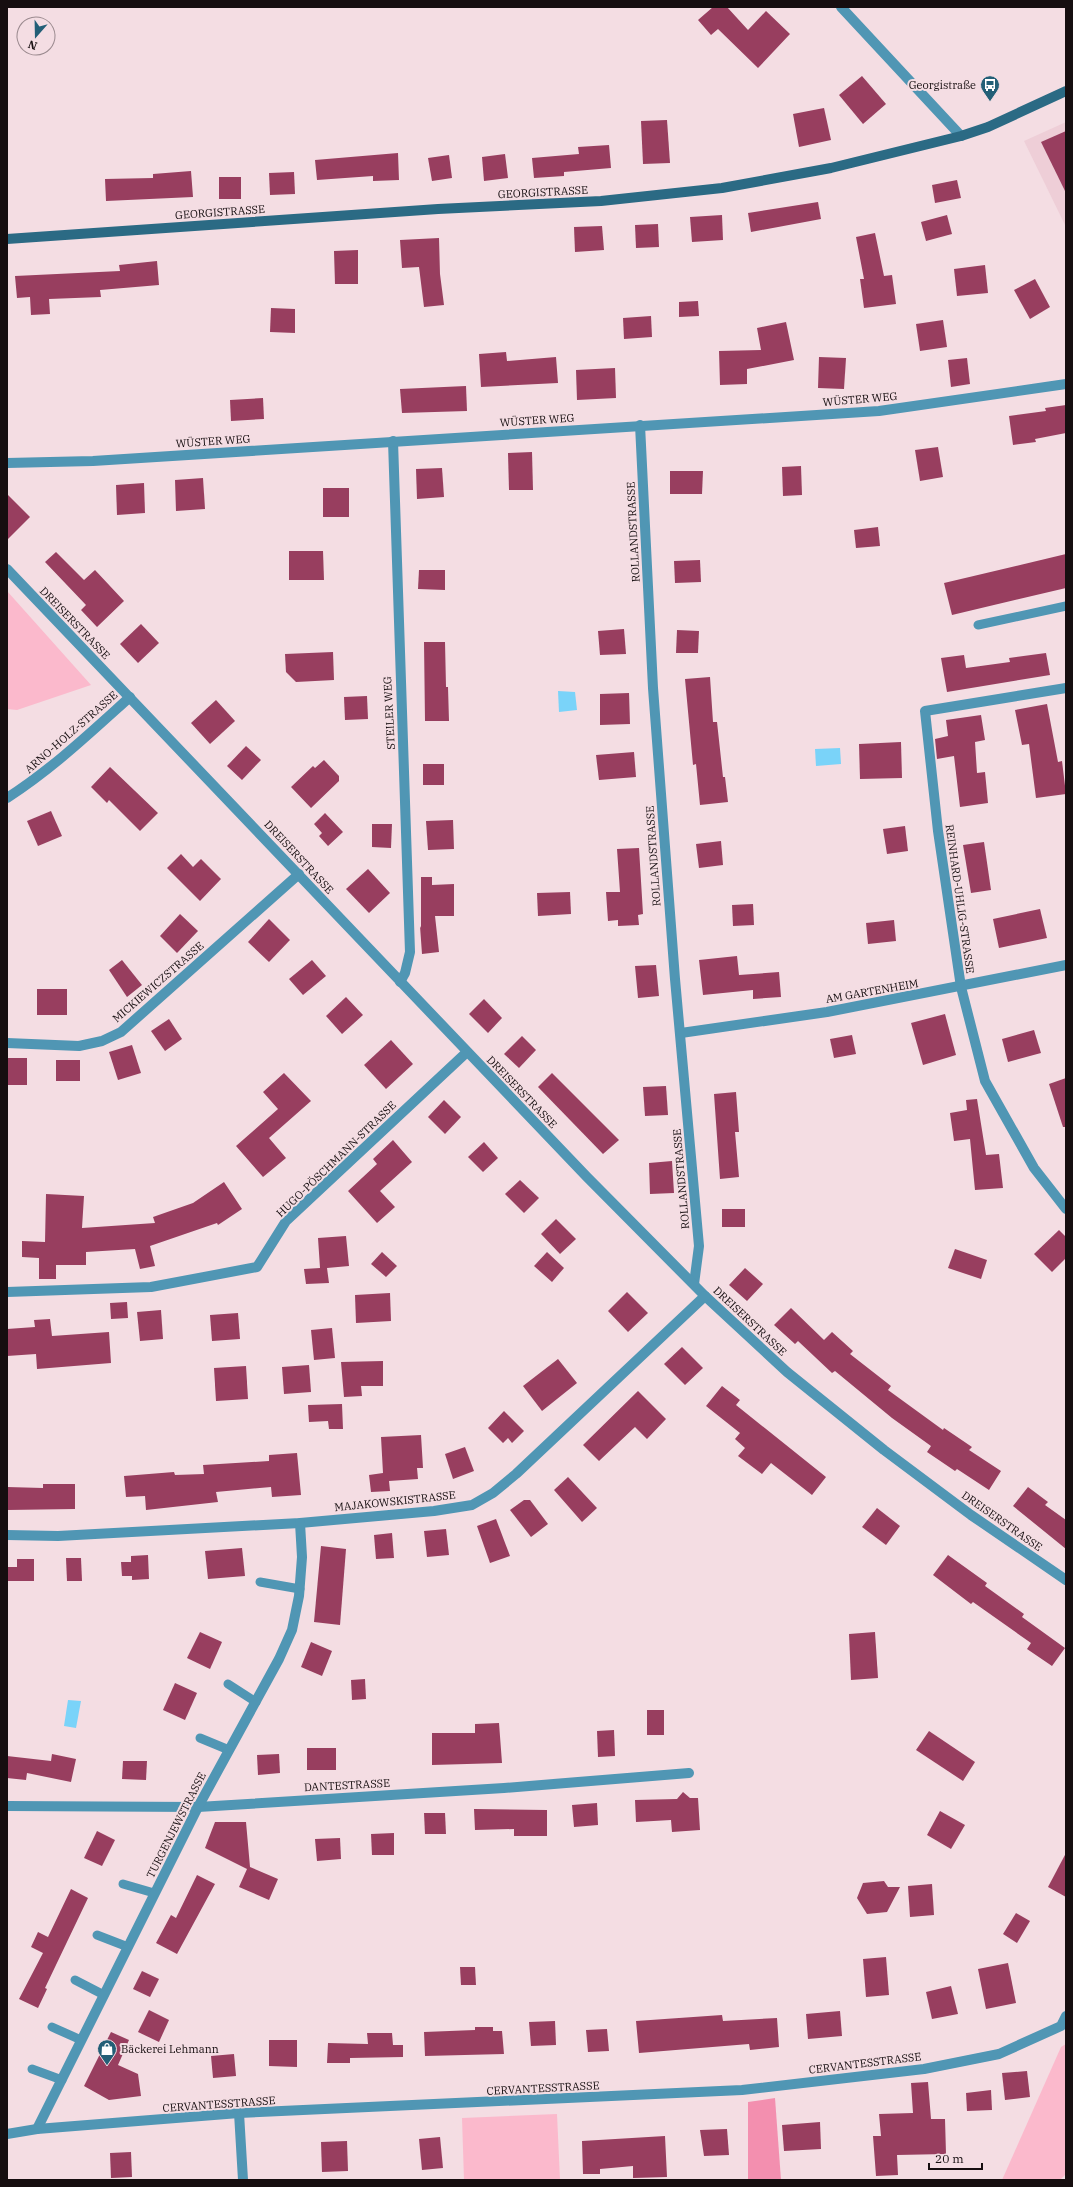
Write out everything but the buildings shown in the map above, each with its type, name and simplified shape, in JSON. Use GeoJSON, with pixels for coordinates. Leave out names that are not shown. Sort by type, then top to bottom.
{"type":"FeatureCollection","features":[{"type":"Feature","properties":{"kind":"street"},"geometry":{"type":"LineString","coordinates":[[841,7],[961,136]]}},
{"type":"Feature","properties":{"kind":"street","name":"GEORGISTRASSE"},"geometry":{"type":"LineString","coordinates":[[7,238],[668,195],[722,188],[831,168],[961,136],[988,127],[1066,91]]}},
{"type":"Feature","properties":{"kind":"street","name":"WÜSTER WEG"},"geometry":{"type":"LineString","coordinates":[[7,463],[93,461],[878,411],[1066,384]]}},
{"type":"Feature","properties":{"kind":"street","name":"ROLLANDSTRASSE"},"geometry":{"type":"LineString","coordinates":[[640,425],[653,688],[674,979],[681,1033],[699,1246],[694,1284]]}},
{"type":"Feature","properties":{"kind":"street","name":"STEILER WEG"},"geometry":{"type":"LineString","coordinates":[[393,441],[410,952],[405,973],[400,982]]}},
{"type":"Feature","properties":{"kind":"street","name":"DREISERSTRASSE"},"geometry":{"type":"LineString","coordinates":[[7,570],[587,1177],[705,1296],[787,1372],[884,1450],[971,1515],[1066,1580]]}},
{"type":"Feature","properties":{"kind":"street","name":"REINHARD-UHLIG-STRASSE"},"geometry":{"type":"LineString","coordinates":[[1066,688],[925,711],[938,831],[960,987],[985,1081],[1034,1168],[1066,1209]]}},
{"type":"Feature","properties":{"kind":"street","name":"ARNO-HOLZ-STRASSE"},"geometry":{"type":"LineString","coordinates":[[7,798],[33,781],[63,757],[130,697]]}},
{"type":"Feature","properties":{"kind":"street","name":"MICKIEWICZSTRASSE"},"geometry":{"type":"LineString","coordinates":[[7,1043],[79,1046],[102,1041],[121,1032],[299,874]]}},
{"type":"Feature","properties":{"kind":"street","name":"AM GARTENHEIM"},"geometry":{"type":"LineString","coordinates":[[681,1033],[827,1012],[1066,965]]}},
{"type":"Feature","properties":{"kind":"street","name":"HUGO-PÖSCHMANN-STRASSE"},"geometry":{"type":"LineString","coordinates":[[7,1292],[151,1287],[257,1267],[286,1221],[467,1052]]}},
{"type":"Feature","properties":{"kind":"street","name":"MAJAKOWSKISTRASSE"},"geometry":{"type":"LineString","coordinates":[[7,1535],[58,1536],[300,1523],[434,1511],[472,1505],[493,1493],[516,1474],[705,1296]]}},
{"type":"Feature","properties":{"kind":"street","name":"TURGENJEWSTRASSE"},"geometry":{"type":"LineString","coordinates":[[37,2129],[198,1807],[279,1660],[292,1630],[300,1589],[302,1557],[300,1523]]}},
{"type":"Feature","properties":{"kind":"street","name":"DANTESTRASSE"},"geometry":{"type":"LineString","coordinates":[[7,1806],[198,1807],[504,1788],[689,1773]]}},
{"type":"Feature","properties":{"kind":"street","name":"CERVANTESSTRASSE"},"geometry":{"type":"LineString","coordinates":[[7,2134],[37,2129],[239,2113],[742,2090],[900,2072],[999,2054],[1061,2026],[1066,2016]]}},
{"type":"Feature","properties":{"kind":"street"},"geometry":{"type":"LineString","coordinates":[[239,2113],[243,2180]]}},
{"type":"Feature","properties":{"kind":"lane"},"geometry":{"type":"LineString","coordinates":[[978,625],[1066,606]]}},
{"type":"Feature","properties":{"kind":"lane"},"geometry":{"type":"LineString","coordinates":[[260,1582],[300,1589]]}},
{"type":"Feature","properties":{"kind":"lane"},"geometry":{"type":"LineString","coordinates":[[228,1684],[256,1702]]}},
{"type":"Feature","properties":{"kind":"lane"},"geometry":{"type":"LineString","coordinates":[[200,1738],[229,1750]]}},
{"type":"Feature","properties":{"kind":"lane"},"geometry":{"type":"LineString","coordinates":[[122,1884],[154,1893]]}},
{"type":"Feature","properties":{"kind":"lane"},"geometry":{"type":"LineString","coordinates":[[97,1935],[128,1947]]}},
{"type":"Feature","properties":{"kind":"lane"},"geometry":{"type":"LineString","coordinates":[[75,1980],[104,1995]]}},
{"type":"Feature","properties":{"kind":"lane"},"geometry":{"type":"LineString","coordinates":[[52,2027],[81,2040]]}},
{"type":"Feature","properties":{"kind":"lane"},"geometry":{"type":"LineString","coordinates":[[32,2069],[62,2080]]}},
{"type":"Feature","properties":{"kind":"shaded area"},"geometry":{"type":"Polygon","coordinates":[[[1066,122],[1066,227],[1024,141],[1066,122]]]}},
{"type":"Feature","properties":{"kind":"shaded area"},"geometry":{"type":"Polygon","coordinates":[[[7,591],[91,685],[17,710],[7,709],[7,591]]]}},
{"type":"Feature","properties":{"kind":"shaded area"},"geometry":{"type":"Polygon","coordinates":[[[1066,2044],[1066,2174],[1060,2180],[1002,2180],[1061,2047],[1066,2044]]]}},
{"type":"Feature","properties":{"kind":"shaded area"},"geometry":{"type":"Polygon","coordinates":[[[775,2098],[781,2180],[748,2180],[748,2102],[775,2098]]]}},
{"type":"Feature","properties":{"kind":"shaded area"},"geometry":{"type":"Polygon","coordinates":[[[557,2114],[560,2180],[464,2180],[462,2118],[557,2114]]]}},
{"type":"Feature","properties":{"kind":"water"},"geometry":{"type":"Polygon","coordinates":[[[558,691],[575,692],[577,710],[559,712],[558,691]]]}},
{"type":"Feature","properties":{"kind":"water"},"geometry":{"type":"Polygon","coordinates":[[[840,748],[841,764],[816,766],[815,749],[840,748]]]}},
{"type":"Feature","properties":{"kind":"water"},"geometry":{"type":"Polygon","coordinates":[[[68,1700],[81,1701],[76,1728],[64,1726],[68,1700]]]}},
{"type":"Feature","properties":{"kind":"place","name":"Georgistraße"},"geometry":{"type":"Point","coordinates":[990,102]}},
{"type":"Feature","properties":{"kind":"place","name":"Bäckerei Lehmann"},"geometry":{"type":"Point","coordinates":[107,2066]}}]}
